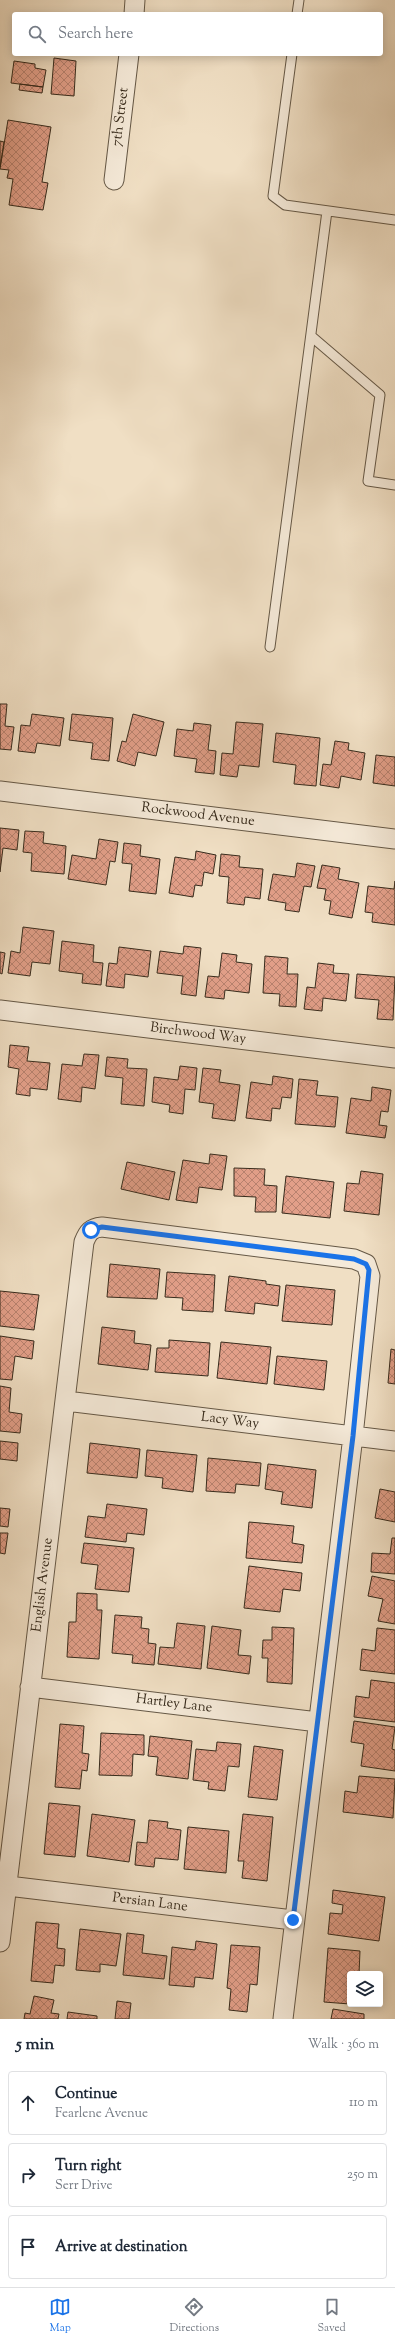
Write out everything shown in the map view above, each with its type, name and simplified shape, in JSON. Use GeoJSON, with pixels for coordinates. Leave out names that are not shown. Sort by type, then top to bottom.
{"type":"FeatureCollection","features":[{"type":"Feature","properties":{"kind":"street"},"geometry":{"type":"LineString","coordinates":[[134,12],[135,0]]}},
{"type":"Feature","properties":{"kind":"street","name":"7th Street"},"geometry":{"type":"LineString","coordinates":[[114,180],[129,56]]}},
{"type":"Feature","properties":{"kind":"street","name":"Rockwood Avenue"},"geometry":{"type":"LineString","coordinates":[[0,791],[395,839]]}},
{"type":"Feature","properties":{"kind":"street","name":"Birchwood Way"},"geometry":{"type":"LineString","coordinates":[[0,1010],[395,1058]]}},
{"type":"Feature","properties":{"kind":"street","name":"English Avenue"},"geometry":{"type":"LineString","coordinates":[[0,1942],[8,1886],[30,1687],[66,1401],[84,1242],[91,1230],[102,1227],[354,1259],[366,1264],[370,1276],[353,1436]]}},
{"type":"Feature","properties":{"kind":"street","name":"Lacy Way"},"geometry":{"type":"LineString","coordinates":[[66,1401],[395,1441]]}},
{"type":"Feature","properties":{"kind":"street"},"geometry":{"type":"LineString","coordinates":[[282,2019],[353,1436]]}},
{"type":"Feature","properties":{"kind":"street","name":"Hartley Lane"},"geometry":{"type":"LineString","coordinates":[[30,1687],[318,1722]]}},
{"type":"Feature","properties":{"kind":"street","name":"Persian Lane"},"geometry":{"type":"LineString","coordinates":[[8,1886],[293,1920]]}},
{"type":"Feature","properties":{"kind":"lane"},"geometry":{"type":"LineString","coordinates":[[297,12],[299,0]]}},
{"type":"Feature","properties":{"kind":"lane"},"geometry":{"type":"LineString","coordinates":[[292,56],[273,196],[285,205],[395,220]]}},
{"type":"Feature","properties":{"kind":"lane"},"geometry":{"type":"LineString","coordinates":[[270,647],[327,211]]}},
{"type":"Feature","properties":{"kind":"lane"},"geometry":{"type":"LineString","coordinates":[[311,336],[380,395],[368,481],[395,485]]}},
{"type":"Feature","properties":{"kind":"building"},"geometry":{"type":"Polygon","coordinates":[[[54,58],[76,61],[74,96],[51,94],[54,58]]]}},
{"type":"Feature","properties":{"kind":"building"},"geometry":{"type":"Polygon","coordinates":[[[14,61],[35,64],[35,68],[46,70],[43,87],[11,83],[14,61]]]}},
{"type":"Feature","properties":{"kind":"building"},"geometry":{"type":"Polygon","coordinates":[[[20,84],[43,87],[42,93],[19,90],[20,84]]]}},
{"type":"Feature","properties":{"kind":"building"},"geometry":{"type":"Polygon","coordinates":[[[8,120],[51,127],[42,182],[48,183],[43,210],[9,205],[13,179],[7,178],[9,170],[0,169],[8,120]]]}},
{"type":"Feature","properties":{"kind":"building"},"geometry":{"type":"Polygon","coordinates":[[[0,141],[4,142],[0,167],[0,141]]]}},
{"type":"Feature","properties":{"kind":"building"},"geometry":{"type":"Polygon","coordinates":[[[0,704],[7,704],[5,726],[14,727],[11,750],[0,749],[0,704]]]}},
{"type":"Feature","properties":{"kind":"building"},"geometry":{"type":"Polygon","coordinates":[[[32,714],[64,718],[60,746],[37,743],[35,753],[18,751],[21,725],[30,726],[32,714]]]}},
{"type":"Feature","properties":{"kind":"building"},"geometry":{"type":"Polygon","coordinates":[[[72,714],[113,718],[109,761],[91,759],[93,743],[69,740],[72,714]]]}},
{"type":"Feature","properties":{"kind":"building"},"geometry":{"type":"Polygon","coordinates":[[[133,714],[164,722],[156,756],[138,752],[135,766],[117,761],[122,741],[126,742],[133,714]]]}},
{"type":"Feature","properties":{"kind":"building"},"geometry":{"type":"Polygon","coordinates":[[[236,722],[263,724],[259,767],[239,765],[237,777],[220,775],[222,753],[233,754],[236,722]]]}},
{"type":"Feature","properties":{"kind":"building"},"geometry":{"type":"Polygon","coordinates":[[[194,723],[211,725],[208,750],[216,751],[214,774],[195,772],[197,759],[174,756],[177,729],[193,731],[194,723]]]}},
{"type":"Feature","properties":{"kind":"building"},"geometry":{"type":"Polygon","coordinates":[[[276,733],[320,738],[316,786],[294,784],[296,765],[273,762],[276,733]]]}},
{"type":"Feature","properties":{"kind":"building"},"geometry":{"type":"Polygon","coordinates":[[[335,741],[349,743],[348,750],[365,753],[361,780],[341,776],[339,788],[320,785],[323,764],[331,765],[335,741]]]}},
{"type":"Feature","properties":{"kind":"building"},"geometry":{"type":"Polygon","coordinates":[[[376,755],[395,757],[395,786],[373,783],[376,755]]]}},
{"type":"Feature","properties":{"kind":"building"},"geometry":{"type":"Polygon","coordinates":[[[0,828],[19,830],[17,850],[3,848],[0,872],[0,828]]]}},
{"type":"Feature","properties":{"kind":"building"},"geometry":{"type":"Polygon","coordinates":[[[25,831],[44,832],[43,843],[66,846],[64,874],[31,871],[32,853],[23,852],[25,831]]]}},
{"type":"Feature","properties":{"kind":"building"},"geometry":{"type":"Polygon","coordinates":[[[99,839],[118,842],[115,862],[110,861],[106,885],[68,879],[72,855],[96,859],[99,839]]]}},
{"type":"Feature","properties":{"kind":"building"},"geometry":{"type":"Polygon","coordinates":[[[124,843],[141,845],[140,856],[160,859],[156,894],[129,891],[132,864],[122,863],[124,843]]]}},
{"type":"Feature","properties":{"kind":"building"},"geometry":{"type":"Polygon","coordinates":[[[196,851],[216,855],[213,874],[204,872],[202,886],[195,885],[193,897],[169,893],[175,857],[195,860],[196,851]]]}},
{"type":"Feature","properties":{"kind":"building"},"geometry":{"type":"Polygon","coordinates":[[[221,854],[240,856],[239,867],[263,869],[260,899],[245,897],[244,905],[227,903],[229,877],[219,876],[221,854]]]}},
{"type":"Feature","properties":{"kind":"building"},"geometry":{"type":"Polygon","coordinates":[[[297,863],[315,866],[311,887],[304,886],[299,912],[285,910],[286,903],[268,900],[273,874],[295,877],[297,863]]]}},
{"type":"Feature","properties":{"kind":"building"},"geometry":{"type":"Polygon","coordinates":[[[322,865],[340,868],[338,879],[359,883],[352,918],[329,914],[331,901],[324,900],[326,889],[317,888],[322,865]]]}},
{"type":"Feature","properties":{"kind":"building"},"geometry":{"type":"Polygon","coordinates":[[[395,881],[395,925],[372,922],[373,913],[365,912],[368,886],[394,889],[395,881]]]}},
{"type":"Feature","properties":{"kind":"building"},"geometry":{"type":"Polygon","coordinates":[[[23,927],[54,931],[50,964],[32,962],[30,976],[8,973],[11,951],[20,953],[23,927]]]}},
{"type":"Feature","properties":{"kind":"building"},"geometry":{"type":"Polygon","coordinates":[[[62,941],[94,945],[93,962],[103,963],[101,985],[82,983],[83,974],[59,971],[62,941]]]}},
{"type":"Feature","properties":{"kind":"building"},"geometry":{"type":"Polygon","coordinates":[[[184,946],[201,948],[196,996],[181,994],[183,976],[157,973],[160,951],[183,954],[184,946]]]}},
{"type":"Feature","properties":{"kind":"building"},"geometry":{"type":"Polygon","coordinates":[[[119,947],[151,951],[148,977],[125,974],[124,988],[106,986],[109,963],[117,964],[119,947]]]}},
{"type":"Feature","properties":{"kind":"building"},"geometry":{"type":"Polygon","coordinates":[[[0,952],[5,953],[2,974],[0,973],[0,952]]]}},
{"type":"Feature","properties":{"kind":"building"},"geometry":{"type":"Polygon","coordinates":[[[222,953],[237,955],[236,962],[252,964],[249,993],[225,990],[224,999],[205,997],[208,976],[219,977],[222,953]]]}},
{"type":"Feature","properties":{"kind":"building"},"geometry":{"type":"Polygon","coordinates":[[[265,956],[288,958],[287,974],[298,974],[296,1007],[279,1006],[280,994],[263,993],[265,956]]]}},
{"type":"Feature","properties":{"kind":"building"},"geometry":{"type":"Polygon","coordinates":[[[318,963],[334,965],[333,973],[349,974],[346,1001],[323,998],[322,1011],[304,1009],[307,987],[315,988],[318,963]]]}},
{"type":"Feature","properties":{"kind":"building"},"geometry":{"type":"Polygon","coordinates":[[[357,974],[395,977],[393,1020],[377,1019],[379,1000],[355,998],[357,974]]]}},
{"type":"Feature","properties":{"kind":"building"},"geometry":{"type":"Polygon","coordinates":[[[10,1045],[29,1047],[27,1061],[50,1063],[47,1090],[30,1088],[30,1096],[16,1094],[19,1069],[8,1067],[10,1045]]]}},
{"type":"Feature","properties":{"kind":"building"},"geometry":{"type":"Polygon","coordinates":[[[84,1054],[99,1055],[95,1089],[82,1087],[81,1102],[58,1099],[62,1064],[82,1066],[84,1054]]]}},
{"type":"Feature","properties":{"kind":"building"},"geometry":{"type":"Polygon","coordinates":[[[107,1057],[128,1059],[127,1068],[147,1069],[144,1106],[121,1104],[123,1078],[105,1076],[107,1057]]]}},
{"type":"Feature","properties":{"kind":"building"},"geometry":{"type":"Polygon","coordinates":[[[180,1066],[197,1068],[195,1090],[185,1089],[183,1114],[169,1112],[170,1105],[152,1102],[154,1077],[178,1080],[180,1066]]]}},
{"type":"Feature","properties":{"kind":"building"},"geometry":{"type":"Polygon","coordinates":[[[203,1068],[221,1070],[219,1082],[240,1085],[235,1121],[212,1118],[214,1104],[199,1102],[203,1068]]]}},
{"type":"Feature","properties":{"kind":"building"},"geometry":{"type":"Polygon","coordinates":[[[273,1076],[293,1079],[291,1098],[282,1097],[280,1109],[272,1108],[271,1121],[246,1118],[251,1082],[272,1085],[273,1076]]]}},
{"type":"Feature","properties":{"kind":"building"},"geometry":{"type":"Polygon","coordinates":[[[299,1079],[318,1081],[316,1095],[338,1097],[335,1127],[295,1124],[299,1079]]]}},
{"type":"Feature","properties":{"kind":"building"},"geometry":{"type":"Polygon","coordinates":[[[372,1087],[391,1090],[388,1112],[381,1111],[379,1125],[387,1126],[385,1138],[346,1133],[351,1098],[371,1101],[372,1087]]]}},
{"type":"Feature","properties":{"kind":"building"},"geometry":{"type":"Polygon","coordinates":[[[210,1154],[227,1156],[222,1190],[199,1187],[197,1203],[176,1200],[183,1160],[209,1164],[210,1154]]]}},
{"type":"Feature","properties":{"kind":"building"},"geometry":{"type":"Polygon","coordinates":[[[127,1162],[175,1172],[169,1200],[121,1189],[127,1162]]]}},
{"type":"Feature","properties":{"kind":"building"},"geometry":{"type":"Polygon","coordinates":[[[234,1168],[265,1169],[264,1185],[277,1186],[276,1212],[255,1212],[256,1197],[234,1196],[234,1168]]]}},
{"type":"Feature","properties":{"kind":"building"},"geometry":{"type":"Polygon","coordinates":[[[361,1171],[383,1174],[379,1215],[344,1211],[347,1183],[359,1184],[361,1171]]]}},
{"type":"Feature","properties":{"kind":"building"},"geometry":{"type":"Polygon","coordinates":[[[286,1176],[334,1182],[330,1218],[282,1213],[286,1176]]]}},
{"type":"Feature","properties":{"kind":"building"},"geometry":{"type":"Polygon","coordinates":[[[110,1264],[160,1269],[157,1299],[107,1297],[110,1264]]]}},
{"type":"Feature","properties":{"kind":"building"},"geometry":{"type":"Polygon","coordinates":[[[167,1272],[215,1275],[213,1312],[182,1310],[183,1298],[165,1297],[167,1272]]]}},
{"type":"Feature","properties":{"kind":"building"},"geometry":{"type":"Polygon","coordinates":[[[229,1276],[266,1281],[266,1284],[280,1286],[278,1306],[255,1303],[254,1314],[225,1311],[229,1276]]]}},
{"type":"Feature","properties":{"kind":"building"},"geometry":{"type":"Polygon","coordinates":[[[286,1285],[335,1290],[332,1325],[282,1321],[286,1285]]]}},
{"type":"Feature","properties":{"kind":"building"},"geometry":{"type":"Polygon","coordinates":[[[0,1291],[39,1295],[34,1330],[0,1326],[0,1291]]]}},
{"type":"Feature","properties":{"kind":"building"},"geometry":{"type":"Polygon","coordinates":[[[102,1327],[135,1331],[134,1343],[151,1345],[148,1370],[98,1364],[102,1327]]]}},
{"type":"Feature","properties":{"kind":"building"},"geometry":{"type":"Polygon","coordinates":[[[0,1336],[34,1341],[32,1359],[15,1356],[12,1380],[0,1379],[0,1336]]]}},
{"type":"Feature","properties":{"kind":"building"},"geometry":{"type":"Polygon","coordinates":[[[169,1340],[210,1343],[208,1376],[155,1372],[157,1348],[169,1348],[169,1340]]]}},
{"type":"Feature","properties":{"kind":"building"},"geometry":{"type":"Polygon","coordinates":[[[221,1342],[271,1347],[267,1384],[217,1378],[221,1342]]]}},
{"type":"Feature","properties":{"kind":"building"},"geometry":{"type":"Polygon","coordinates":[[[391,1349],[395,1350],[395,1384],[388,1383],[391,1349]]]}},
{"type":"Feature","properties":{"kind":"building"},"geometry":{"type":"Polygon","coordinates":[[[277,1356],[327,1361],[324,1390],[274,1384],[277,1356]]]}},
{"type":"Feature","properties":{"kind":"building"},"geometry":{"type":"Polygon","coordinates":[[[0,1386],[11,1388],[9,1412],[22,1414],[20,1433],[0,1431],[0,1386]]]}},
{"type":"Feature","properties":{"kind":"building"},"geometry":{"type":"Polygon","coordinates":[[[0,1441],[18,1443],[17,1461],[0,1459],[0,1441]]]}},
{"type":"Feature","properties":{"kind":"building"},"geometry":{"type":"Polygon","coordinates":[[[90,1443],[140,1449],[137,1478],[87,1473],[90,1443]]]}},
{"type":"Feature","properties":{"kind":"building"},"geometry":{"type":"Polygon","coordinates":[[[147,1450],[197,1455],[193,1492],[162,1488],[163,1478],[145,1476],[147,1450]]]}},
{"type":"Feature","properties":{"kind":"building"},"geometry":{"type":"Polygon","coordinates":[[[208,1458],[261,1463],[259,1486],[236,1484],[235,1493],[206,1491],[208,1458]]]}},
{"type":"Feature","properties":{"kind":"building"},"geometry":{"type":"Polygon","coordinates":[[[268,1464],[316,1470],[312,1508],[281,1504],[283,1492],[265,1489],[268,1464]]]}},
{"type":"Feature","properties":{"kind":"building"},"geometry":{"type":"Polygon","coordinates":[[[380,1489],[395,1492],[395,1522],[375,1518],[380,1489]]]}},
{"type":"Feature","properties":{"kind":"building"},"geometry":{"type":"Polygon","coordinates":[[[107,1504],[147,1509],[144,1535],[127,1533],[126,1542],[85,1537],[88,1516],[105,1518],[107,1504]]]}},
{"type":"Feature","properties":{"kind":"building"},"geometry":{"type":"Polygon","coordinates":[[[0,1508],[10,1509],[8,1527],[0,1526],[0,1508]]]}},
{"type":"Feature","properties":{"kind":"building"},"geometry":{"type":"Polygon","coordinates":[[[249,1522],[294,1526],[292,1543],[304,1545],[302,1563],[246,1558],[249,1522]]]}},
{"type":"Feature","properties":{"kind":"building"},"geometry":{"type":"Polygon","coordinates":[[[0,1533],[8,1533],[5,1554],[0,1553],[0,1533]]]}},
{"type":"Feature","properties":{"kind":"building"},"geometry":{"type":"Polygon","coordinates":[[[392,1538],[395,1538],[395,1574],[371,1572],[372,1553],[390,1554],[392,1538]]]}},
{"type":"Feature","properties":{"kind":"building"},"geometry":{"type":"Polygon","coordinates":[[[84,1543],[134,1548],[129,1592],[95,1589],[98,1565],[81,1563],[84,1543]]]}},
{"type":"Feature","properties":{"kind":"building"},"geometry":{"type":"Polygon","coordinates":[[[249,1566],[302,1573],[300,1591],[283,1589],[280,1612],[244,1608],[249,1566]]]}},
{"type":"Feature","properties":{"kind":"building"},"geometry":{"type":"Polygon","coordinates":[[[372,1576],[395,1581],[395,1624],[378,1621],[383,1599],[368,1596],[372,1576]]]}},
{"type":"Feature","properties":{"kind":"building"},"geometry":{"type":"Polygon","coordinates":[[[77,1593],[97,1594],[97,1610],[102,1610],[99,1659],[67,1657],[69,1622],[76,1622],[77,1593]]]}},
{"type":"Feature","properties":{"kind":"building"},"geometry":{"type":"Polygon","coordinates":[[[115,1615],[142,1617],[141,1628],[149,1629],[148,1643],[156,1644],[154,1665],[132,1663],[133,1655],[112,1653],[115,1615]]]}},
{"type":"Feature","properties":{"kind":"building"},"geometry":{"type":"Polygon","coordinates":[[[177,1623],[205,1626],[201,1669],[158,1664],[160,1647],[174,1648],[177,1623]]]}},
{"type":"Feature","properties":{"kind":"building"},"geometry":{"type":"Polygon","coordinates":[[[212,1626],[241,1630],[238,1655],[251,1656],[249,1674],[207,1668],[212,1626]]]}},
{"type":"Feature","properties":{"kind":"building"},"geometry":{"type":"Polygon","coordinates":[[[272,1627],[294,1628],[292,1684],[267,1682],[268,1658],[262,1658],[263,1640],[272,1640],[272,1627]]]}},
{"type":"Feature","properties":{"kind":"building"},"geometry":{"type":"Polygon","coordinates":[[[377,1628],[395,1630],[395,1674],[360,1670],[362,1649],[375,1651],[377,1628]]]}},
{"type":"Feature","properties":{"kind":"building"},"geometry":{"type":"Polygon","coordinates":[[[371,1680],[395,1683],[395,1722],[354,1717],[356,1696],[369,1698],[371,1680]]]}},
{"type":"Feature","properties":{"kind":"building"},"geometry":{"type":"Polygon","coordinates":[[[354,1721],[395,1727],[392,1749],[395,1750],[395,1771],[361,1766],[364,1744],[351,1742],[354,1721]]]}},
{"type":"Feature","properties":{"kind":"building"},"geometry":{"type":"Polygon","coordinates":[[[60,1724],[84,1726],[82,1753],[89,1754],[87,1771],[82,1770],[80,1789],[55,1787],[60,1724]]]}},
{"type":"Feature","properties":{"kind":"building"},"geometry":{"type":"Polygon","coordinates":[[[101,1733],[144,1735],[144,1755],[133,1754],[132,1776],[99,1775],[101,1733]]]}},
{"type":"Feature","properties":{"kind":"building"},"geometry":{"type":"Polygon","coordinates":[[[150,1736],[192,1741],[188,1779],[156,1775],[158,1757],[148,1756],[150,1736]]]}},
{"type":"Feature","properties":{"kind":"building"},"geometry":{"type":"Polygon","coordinates":[[[217,1742],[241,1744],[239,1767],[228,1766],[225,1791],[208,1789],[209,1782],[193,1780],[196,1749],[216,1751],[217,1742]]]}},
{"type":"Feature","properties":{"kind":"building"},"geometry":{"type":"Polygon","coordinates":[[[254,1746],[283,1750],[277,1800],[248,1797],[254,1746]]]}},
{"type":"Feature","properties":{"kind":"building"},"geometry":{"type":"Polygon","coordinates":[[[359,1776],[395,1779],[393,1818],[343,1812],[345,1791],[357,1793],[359,1776]]]}},
{"type":"Feature","properties":{"kind":"building"},"geometry":{"type":"Polygon","coordinates":[[[49,1803],[80,1806],[75,1857],[44,1854],[49,1803]]]}},
{"type":"Feature","properties":{"kind":"building"},"geometry":{"type":"Polygon","coordinates":[[[92,1814],[135,1820],[129,1862],[87,1856],[92,1814]]]}},
{"type":"Feature","properties":{"kind":"building"},"geometry":{"type":"Polygon","coordinates":[[[243,1814],[273,1817],[267,1881],[242,1878],[244,1861],[238,1861],[243,1814]]]}},
{"type":"Feature","properties":{"kind":"building"},"geometry":{"type":"Polygon","coordinates":[[[149,1820],[168,1822],[167,1828],[181,1830],[178,1860],[155,1858],[154,1867],[135,1865],[137,1842],[147,1843],[149,1820]]]}},
{"type":"Feature","properties":{"kind":"building"},"geometry":{"type":"Polygon","coordinates":[[[188,1827],[229,1831],[226,1873],[184,1869],[188,1827]]]}},
{"type":"Feature","properties":{"kind":"building"},"geometry":{"type":"Polygon","coordinates":[[[333,1890],[385,1897],[379,1941],[328,1934],[330,1913],[342,1914],[343,1905],[332,1903],[333,1890]]]}},
{"type":"Feature","properties":{"kind":"building"},"geometry":{"type":"Polygon","coordinates":[[[36,1922],[59,1924],[57,1948],[65,1949],[64,1966],[55,1965],[53,1983],[31,1981],[36,1922]]]}},
{"type":"Feature","properties":{"kind":"building"},"geometry":{"type":"Polygon","coordinates":[[[80,1929],[121,1934],[116,1966],[100,1964],[100,1972],[76,1970],[80,1929]]]}},
{"type":"Feature","properties":{"kind":"building"},"geometry":{"type":"Polygon","coordinates":[[[127,1933],[144,1935],[142,1953],[167,1956],[164,1979],[123,1975],[127,1933]]]}},
{"type":"Feature","properties":{"kind":"building"},"geometry":{"type":"Polygon","coordinates":[[[196,1941],[217,1944],[213,1979],[195,1977],[194,1987],[169,1985],[172,1947],[195,1950],[196,1941]]]}},
{"type":"Feature","properties":{"kind":"building"},"geometry":{"type":"Polygon","coordinates":[[[231,1945],[260,1947],[257,1985],[250,1984],[247,2012],[229,2010],[231,1989],[227,1988],[231,1945]]]}},
{"type":"Feature","properties":{"kind":"building"},"geometry":{"type":"Polygon","coordinates":[[[328,1948],[360,1951],[359,1971],[347,1971],[347,2004],[324,2002],[328,1948]]]}},
{"type":"Feature","properties":{"kind":"building"},"geometry":{"type":"Polygon","coordinates":[[[34,1996],[54,2000],[51,2013],[59,2014],[58,2019],[24,2019],[25,2013],[30,2014],[34,1996]]]}},
{"type":"Feature","properties":{"kind":"building"},"geometry":{"type":"Polygon","coordinates":[[[117,2001],[131,2003],[129,2019],[115,2019],[117,2001]]]}},
{"type":"Feature","properties":{"kind":"building"},"geometry":{"type":"Polygon","coordinates":[[[333,2009],[364,2014],[364,2019],[331,2019],[333,2009]]]}},
{"type":"Feature","properties":{"kind":"building"},"geometry":{"type":"Polygon","coordinates":[[[68,2012],[97,2016],[97,2019],[67,2019],[68,2012]]]}},
{"type":"Feature","properties":{"kind":"route"},"geometry":{"type":"LineString","coordinates":[[91,1230],[102,1227],[354,1259],[366,1264],[369,1270],[370,1276],[353,1436],[293,1920]]}}]}
